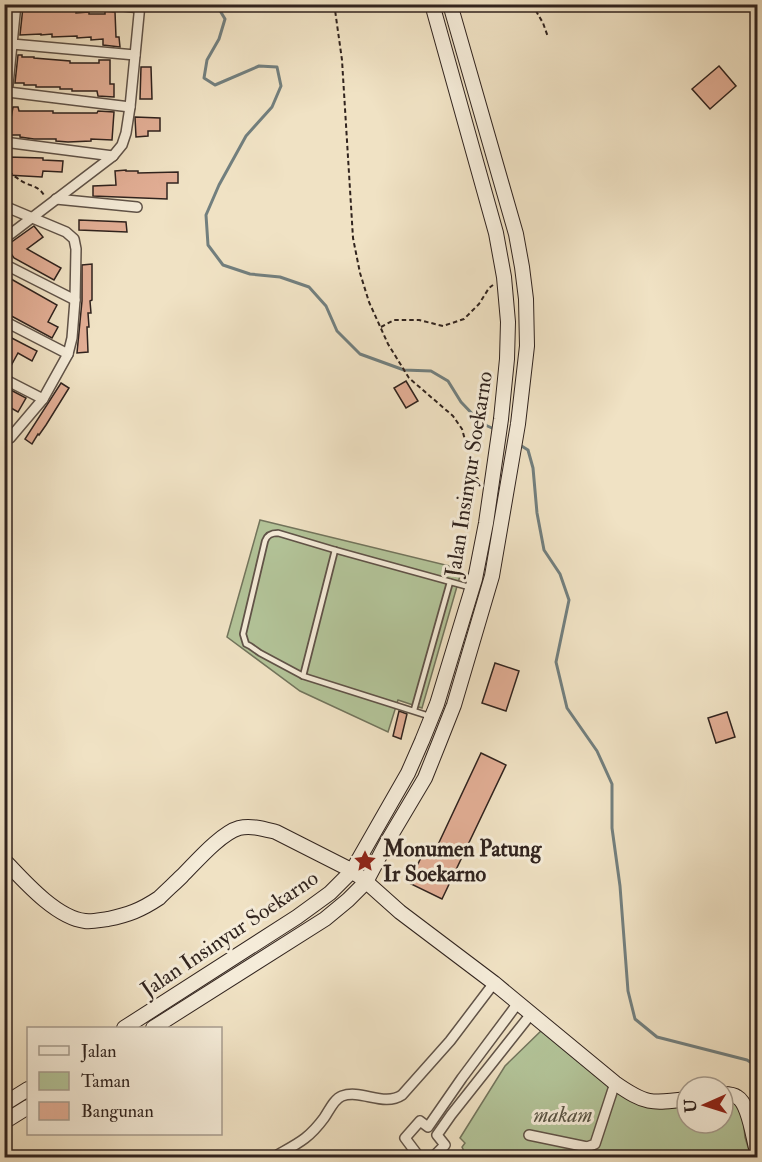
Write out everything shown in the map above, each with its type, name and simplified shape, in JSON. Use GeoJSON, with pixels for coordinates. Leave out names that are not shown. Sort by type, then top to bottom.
{"type":"FeatureCollection","features":[{"type":"Feature","properties":{"kind":"main road","name":"Jalan Insinyur Soekarno"},"geometry":{"type":"LineString","coordinates":[[126,1027],[297,917],[330,893],[352,871],[408,773],[432,717],[472,588],[486,523],[501,419],[508,322],[504,277],[496,233],[432,4]]}},
{"type":"Feature","properties":{"kind":"main road","name":"Jalan Insinyur Soekarno"},"geometry":{"type":"LineString","coordinates":[[156,1027],[325,919],[366,882],[425,778],[454,705],[492,576],[518,424],[527,346],[526,299],[516,234],[450,4]]}},
{"type":"Feature","properties":{"kind":"main road"},"geometry":{"type":"LineString","coordinates":[[495,454],[513,456]]}},
{"type":"Feature","properties":{"kind":"main road"},"geometry":{"type":"LineString","coordinates":[[4,860],[45,900],[62,913],[85,921],[116,917],[140,910],[159,898],[219,841],[239,828],[263,828],[276,832],[352,871],[400,912],[494,983],[615,1083],[646,1101],[675,1100]]}},
{"type":"Feature","properties":{"kind":"main road"},"geometry":{"type":"LineString","coordinates":[[4,1104],[27,1090]]}},
{"type":"Feature","properties":{"kind":"main road"},"geometry":{"type":"LineString","coordinates":[[735,1096],[740,1098],[745,1106],[758,1155]]}},
{"type":"Feature","properties":{"kind":"main road"},"geometry":{"type":"LineString","coordinates":[[4,1122],[27,1108]]}},
{"type":"Feature","properties":{"kind":"street"},"geometry":{"type":"LineString","coordinates":[[4,125],[16,4]]}},
{"type":"Feature","properties":{"kind":"street"},"geometry":{"type":"LineString","coordinates":[[4,239],[113,156],[122,145],[130,107],[140,6],[108,4]]}},
{"type":"Feature","properties":{"kind":"street"},"geometry":{"type":"LineString","coordinates":[[12,44],[135,55]]}},
{"type":"Feature","properties":{"kind":"street"},"geometry":{"type":"LineString","coordinates":[[8,92],[130,107]]}},
{"type":"Feature","properties":{"kind":"street"},"geometry":{"type":"LineString","coordinates":[[4,142],[113,156]]}},
{"type":"Feature","properties":{"kind":"street"},"geometry":{"type":"LineString","coordinates":[[53,202],[137,207]]}},
{"type":"Feature","properties":{"kind":"street"},"geometry":{"type":"LineString","coordinates":[[4,206],[66,232],[74,239],[76,249],[75,300],[72,338],[68,354],[43,399],[10,438],[4,439]]}},
{"type":"Feature","properties":{"kind":"street"},"geometry":{"type":"LineString","coordinates":[[4,264],[75,300]]}},
{"type":"Feature","properties":{"kind":"street"},"geometry":{"type":"LineString","coordinates":[[4,321],[68,354]]}},
{"type":"Feature","properties":{"kind":"street"},"geometry":{"type":"LineString","coordinates":[[4,379],[43,399]]}},
{"type":"Feature","properties":{"kind":"street"},"geometry":{"type":"LineString","coordinates":[[272,1158],[300,1143],[310,1134],[338,1097],[349,1094],[393,1099],[402,1095],[450,1041],[494,983]]}},
{"type":"Feature","properties":{"kind":"street"},"geometry":{"type":"LineString","coordinates":[[428,1127],[518,1003]]}},
{"type":"Feature","properties":{"kind":"street"},"geometry":{"type":"LineString","coordinates":[[437,1135],[531,1014]]}},
{"type":"Feature","properties":{"kind":"street"},"geometry":{"type":"LineString","coordinates":[[529,1135],[587,1147],[595,1144],[615,1083]]}},
{"type":"Feature","properties":{"kind":"street"},"geometry":{"type":"LineString","coordinates":[[420,1158],[405,1138],[420,1121],[445,1145],[432,1158]]}},
{"type":"Feature","properties":{"kind":"lane"},"geometry":{"type":"LineString","coordinates":[[432,717],[303,676],[246,644],[243,634],[265,541],[267,536],[278,533],[472,588]]}},
{"type":"Feature","properties":{"kind":"lane"},"geometry":{"type":"LineString","coordinates":[[303,676],[335,550]]}},
{"type":"Feature","properties":{"kind":"lane"},"geometry":{"type":"LineString","coordinates":[[414,710],[450,582]]}},
{"type":"Feature","properties":{"kind":"path"},"geometry":{"type":"LineString","coordinates":[[335,4],[343,71],[353,238],[366,292],[388,344],[409,378],[453,416],[462,429],[475,476],[490,492]]}},
{"type":"Feature","properties":{"kind":"path"},"geometry":{"type":"LineString","coordinates":[[532,4],[548,37]]}},
{"type":"Feature","properties":{"kind":"path"},"geometry":{"type":"LineString","coordinates":[[4,166],[9,173],[38,187],[53,202]]}},
{"type":"Feature","properties":{"kind":"path"},"geometry":{"type":"LineString","coordinates":[[381,327],[394,320],[419,320],[443,326],[464,320],[479,304],[489,288],[504,277]]}},
{"type":"Feature","properties":{"kind":"green space"},"geometry":{"type":"Polygon","coordinates":[[[260,520],[462,569],[422,708],[398,700],[388,732],[300,691],[227,637],[260,520]]]}},
{"type":"Feature","properties":{"kind":"green space","name":"makam"},"geometry":{"type":"Polygon","coordinates":[[[544,1028],[631,1099],[675,1104],[675,1135],[735,1135],[735,1103],[742,1108],[745,1137],[751,1157],[467,1157],[462,1147],[465,1143],[460,1138],[505,1066],[544,1028]]]}},
{"type":"Feature","properties":{"kind":"building"},"geometry":{"type":"Polygon","coordinates":[[[26,6],[26,9],[76,10],[76,13],[89,12],[89,14],[115,12],[116,37],[119,37],[120,47],[103,45],[103,39],[91,40],[91,37],[52,37],[52,34],[20,35],[23,7],[26,6]]]}},
{"type":"Feature","properties":{"kind":"building"},"geometry":{"type":"Polygon","coordinates":[[[18,55],[70,61],[70,63],[99,63],[99,60],[110,60],[110,84],[114,84],[114,97],[98,96],[97,91],[72,91],[72,89],[60,89],[60,87],[36,87],[36,85],[15,83],[18,55]]]}},
{"type":"Feature","properties":{"kind":"building"},"geometry":{"type":"Polygon","coordinates":[[[719,66],[736,86],[710,109],[692,89],[719,66]]]}},
{"type":"Feature","properties":{"kind":"building"},"geometry":{"type":"Polygon","coordinates":[[[141,67],[151,67],[152,99],[140,99],[141,67]]]}},
{"type":"Feature","properties":{"kind":"building"},"geometry":{"type":"Polygon","coordinates":[[[13,107],[18,107],[19,111],[53,111],[53,113],[114,112],[112,140],[91,139],[91,141],[68,142],[8,135],[13,107]]]}},
{"type":"Feature","properties":{"kind":"building"},"geometry":{"type":"Polygon","coordinates":[[[135,117],[160,118],[160,131],[148,131],[148,136],[136,137],[135,117]]]}},
{"type":"Feature","properties":{"kind":"building"},"geometry":{"type":"Polygon","coordinates":[[[8,157],[63,161],[62,172],[43,171],[42,177],[7,175],[8,157]]]}},
{"type":"Feature","properties":{"kind":"building"},"geometry":{"type":"Polygon","coordinates":[[[115,171],[138,171],[138,173],[178,172],[178,183],[167,183],[167,199],[93,196],[93,186],[116,185],[115,171]]]}},
{"type":"Feature","properties":{"kind":"building"},"geometry":{"type":"Polygon","coordinates":[[[79,220],[126,222],[127,232],[79,230],[79,220]]]}},
{"type":"Feature","properties":{"kind":"building"},"geometry":{"type":"Polygon","coordinates":[[[34,226],[43,237],[27,249],[61,268],[54,280],[14,258],[6,246],[34,226]]]}},
{"type":"Feature","properties":{"kind":"building"},"geometry":{"type":"Polygon","coordinates":[[[92,264],[91,313],[88,313],[89,327],[87,327],[88,352],[77,353],[82,301],[82,265],[92,264]]]}},
{"type":"Feature","properties":{"kind":"building"},"geometry":{"type":"Polygon","coordinates":[[[4,275],[57,305],[48,322],[58,327],[52,338],[4,312],[4,301],[9,293],[4,290],[4,275]]]}},
{"type":"Feature","properties":{"kind":"building"},"geometry":{"type":"Polygon","coordinates":[[[4,334],[37,351],[32,361],[18,353],[7,373],[4,372],[4,334]]]}},
{"type":"Feature","properties":{"kind":"building"},"geometry":{"type":"Polygon","coordinates":[[[406,381],[418,401],[406,408],[394,388],[406,381]]]}},
{"type":"Feature","properties":{"kind":"building"},"geometry":{"type":"Polygon","coordinates":[[[61,383],[69,388],[32,444],[25,439],[61,383]]]}},
{"type":"Feature","properties":{"kind":"building"},"geometry":{"type":"Polygon","coordinates":[[[7,388],[26,398],[18,412],[4,404],[4,393],[7,388]]]}},
{"type":"Feature","properties":{"kind":"building"},"geometry":{"type":"Polygon","coordinates":[[[495,663],[519,671],[506,711],[482,703],[495,663]]]}},
{"type":"Feature","properties":{"kind":"building"},"geometry":{"type":"Polygon","coordinates":[[[399,711],[407,714],[401,739],[393,736],[399,711]]]}},
{"type":"Feature","properties":{"kind":"building"},"geometry":{"type":"Polygon","coordinates":[[[727,712],[735,737],[716,743],[708,718],[727,712]]]}},
{"type":"Feature","properties":{"kind":"building"},"geometry":{"type":"Polygon","coordinates":[[[481,753],[506,765],[442,899],[409,883],[426,847],[435,851],[481,753]]]}},
{"type":"Feature","properties":{"kind":"waterway"},"geometry":{"type":"LineString","coordinates":[[216,4],[225,19],[219,39],[207,60],[204,78],[215,85],[259,66],[277,67],[281,86],[272,107],[246,136],[219,185],[206,215],[208,245],[223,265],[250,274],[280,277],[309,287],[326,306],[337,331],[360,354],[404,370],[431,371],[448,381],[461,402],[481,423],[494,429]]}},
{"type":"Feature","properties":{"kind":"waterway"},"geometry":{"type":"LineString","coordinates":[[520,445],[528,450],[533,468],[537,513],[544,550],[560,574],[569,600],[556,662],[567,708],[597,751],[612,784],[612,828],[620,886],[628,991],[635,1019],[657,1037],[747,1060],[758,1067]]}},
{"type":"Feature","properties":{"kind":"place","name":"Monumen Patung Ir Soekarno"},"geometry":{"type":"Point","coordinates":[365,861]}}]}
